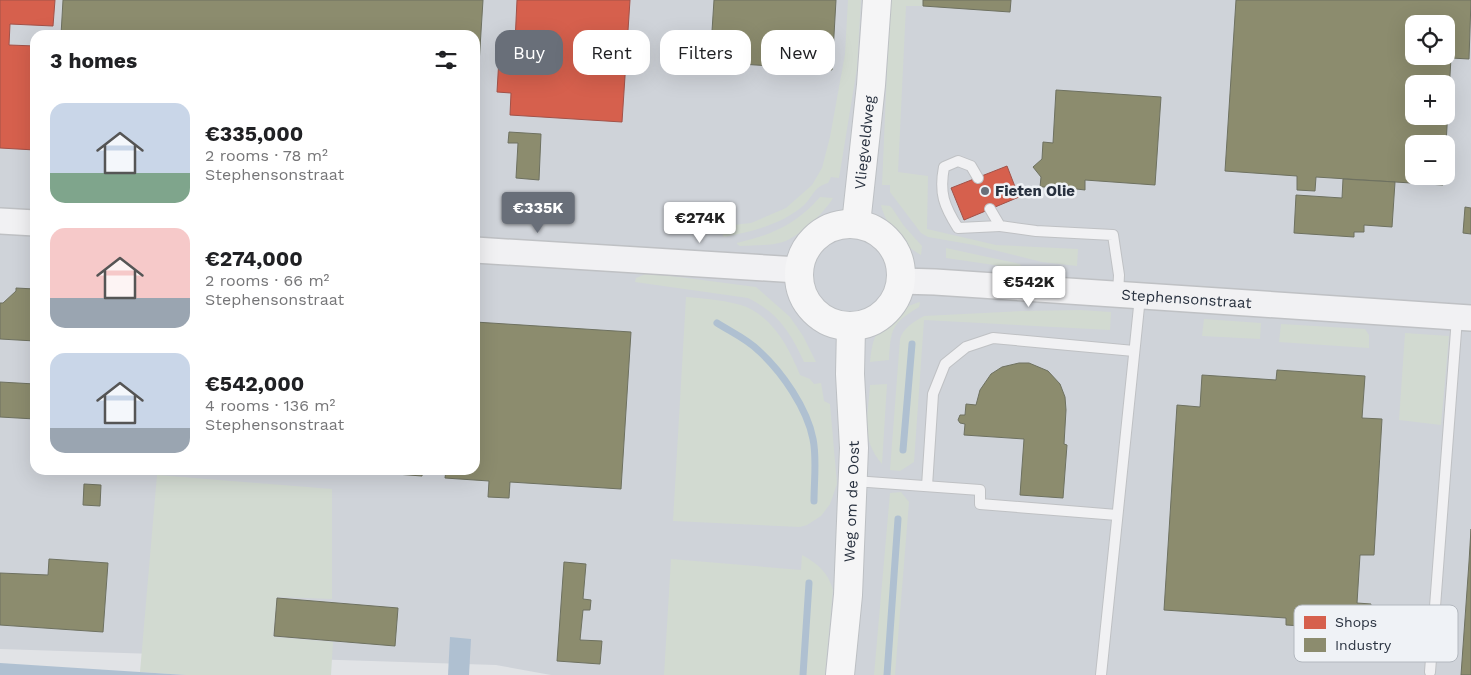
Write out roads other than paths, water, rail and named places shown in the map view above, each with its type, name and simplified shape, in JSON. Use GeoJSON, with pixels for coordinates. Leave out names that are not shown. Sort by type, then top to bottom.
{"type":"FeatureCollection","features":[{"type":"Feature","properties":{"kind":"main road","name":"Vliegveldweg"},"geometry":{"type":"LineString","coordinates":[[856,224],[877,0]]}},
{"type":"Feature","properties":{"kind":"main road"},"geometry":{"type":"LineString","coordinates":[[856,224],[875,230],[890,243],[900,261],[901,281],[896,299],[885,314],[869,324],[851,327],[823,320],[803,299],[798,270],[804,251],[817,235],[835,226],[856,224]]}},
{"type":"Feature","properties":{"kind":"main road","name":"Weg om de Oost"},"geometry":{"type":"LineString","coordinates":[[840,675],[848,595],[854,448],[850,374],[851,327]]}},
{"type":"Feature","properties":{"kind":"street"},"geometry":{"type":"LineString","coordinates":[[0,221],[30,223]]}},
{"type":"Feature","properties":{"kind":"street"},"geometry":{"type":"LineString","coordinates":[[480,250],[798,270]]}},
{"type":"Feature","properties":{"kind":"street","name":"Stephensonstraat"},"geometry":{"type":"LineString","coordinates":[[901,281],[1464,317]]}},
{"type":"Feature","properties":{"kind":"lane"},"geometry":{"type":"LineString","coordinates":[[978,178],[971,166],[958,161],[944,167],[941,184],[946,210],[958,228],[1000,226],[1036,231],[1113,235],[1119,275],[1129,295],[1134,351],[1101,675]]}},
{"type":"Feature","properties":{"kind":"lane"},"geometry":{"type":"LineString","coordinates":[[990,209],[1000,226]]}},
{"type":"Feature","properties":{"kind":"lane"},"geometry":{"type":"LineString","coordinates":[[1436,605],[1464,317]]}},
{"type":"Feature","properties":{"kind":"lane"},"geometry":{"type":"LineString","coordinates":[[927,486],[933,394],[945,364],[966,347],[993,338],[1134,351]]}},
{"type":"Feature","properties":{"kind":"lane"},"geometry":{"type":"LineString","coordinates":[[852,481],[980,490],[980,504],[1117,515]]}},
{"type":"Feature","properties":{"kind":"lane"},"geometry":{"type":"LineString","coordinates":[[1430,672],[1431,662]]}},
{"type":"Feature","properties":{"kind":"water"},"geometry":{"type":"Polygon","coordinates":[[[450,637],[471,639],[469,675],[448,675],[450,637]]]}},
{"type":"Feature","properties":{"kind":"water"},"geometry":{"type":"Polygon","coordinates":[[[0,663],[186,675],[0,675],[0,663]]]}},
{"type":"Feature","properties":{"kind":"waterway"},"geometry":{"type":"LineString","coordinates":[[717,323],[744,339],[759,351],[785,380],[799,403],[810,427],[813,439],[815,462],[814,501]]}},
{"type":"Feature","properties":{"kind":"waterway"},"geometry":{"type":"LineString","coordinates":[[903,450],[912,344]]}},
{"type":"Feature","properties":{"kind":"waterway"},"geometry":{"type":"LineString","coordinates":[[887,675],[898,519]]}},
{"type":"Feature","properties":{"kind":"waterway"},"geometry":{"type":"LineString","coordinates":[[803,675],[809,583]]}},
{"type":"Feature","properties":{"kind":"place","name":"Fieten Olie"},"geometry":{"type":"Point","coordinates":[985,191]}}]}
